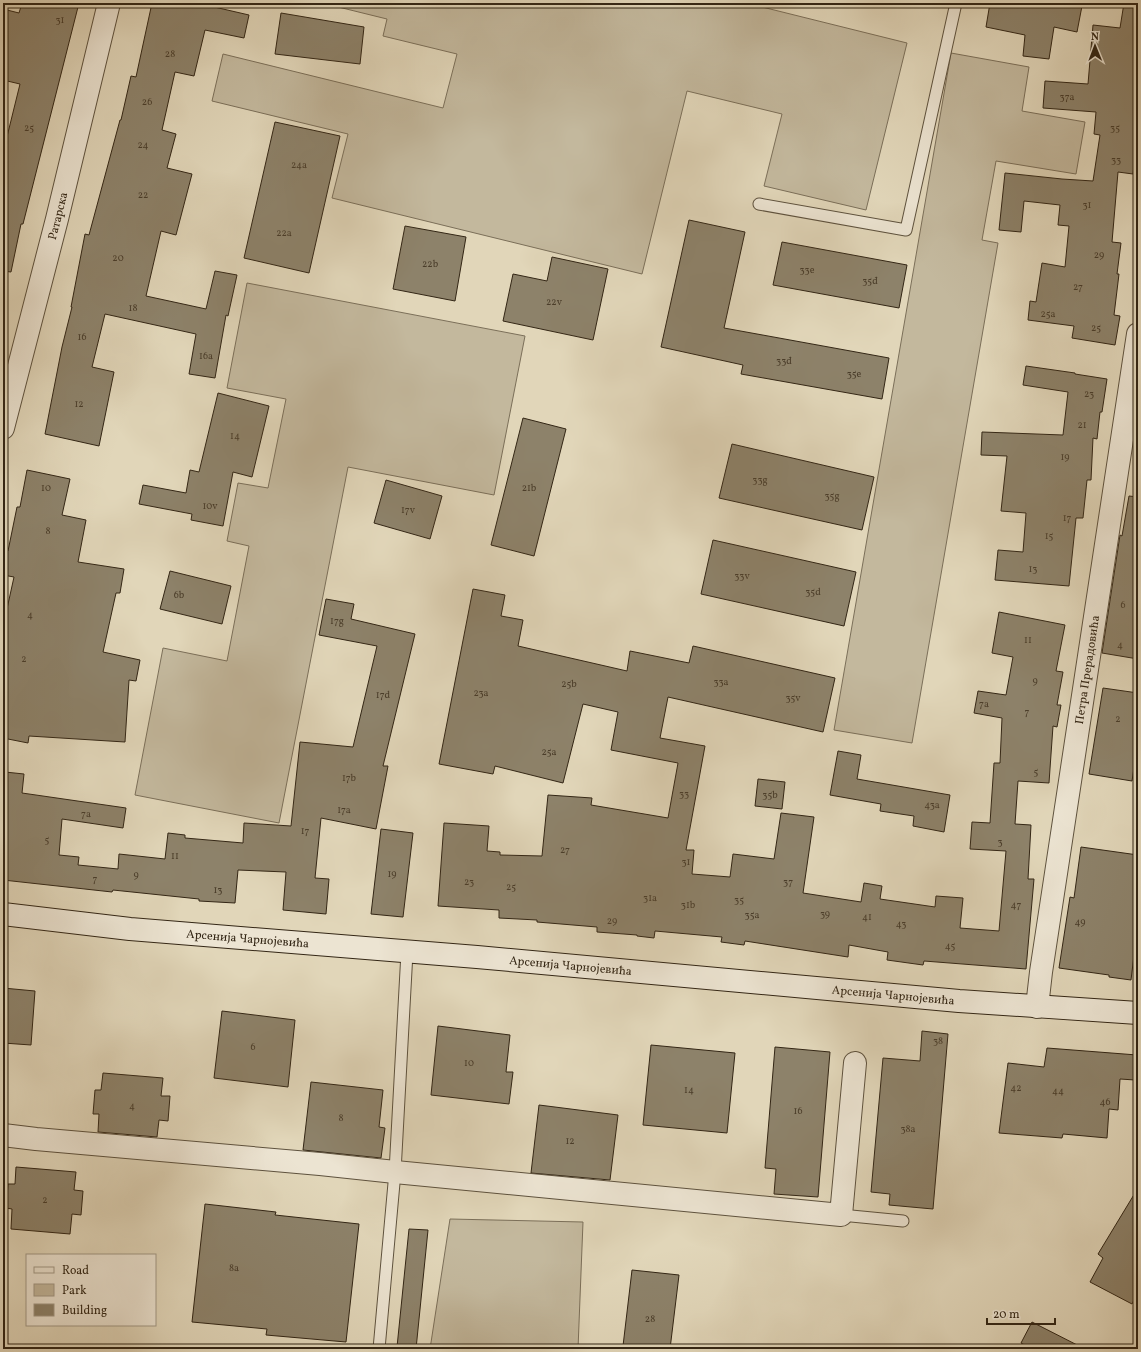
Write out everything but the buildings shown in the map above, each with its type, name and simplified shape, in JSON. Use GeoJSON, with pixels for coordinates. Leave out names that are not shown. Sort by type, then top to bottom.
{"type":"FeatureCollection","features":[{"type":"Feature","properties":{"kind":"street","name":"Ратарска"},"geometry":{"type":"LineString","coordinates":[[3,428],[57,219],[109,3]]}},
{"type":"Feature","properties":{"kind":"street","name":"Петра Прерадовића"},"geometry":{"type":"LineString","coordinates":[[1037,1007],[1042,965],[1138,334]]}},
{"type":"Feature","properties":{"kind":"street","name":"Арсенија Чарнојевића"},"geometry":{"type":"LineString","coordinates":[[3,914],[130,929],[485,958],[959,1001],[1138,1013]]}},
{"type":"Feature","properties":{"kind":"street"},"geometry":{"type":"LineString","coordinates":[[3,1135],[36,1140],[269,1159],[841,1215],[855,1063]]}},
{"type":"Feature","properties":{"kind":"lane"},"geometry":{"type":"LineString","coordinates":[[759,204],[906,230],[956,3]]}},
{"type":"Feature","properties":{"kind":"lane"},"geometry":{"type":"LineString","coordinates":[[379,1349],[396,1172],[407,952]]}},
{"type":"Feature","properties":{"kind":"lane"},"geometry":{"type":"LineString","coordinates":[[841,1215],[903,1220]]}},
{"type":"Feature","properties":{"kind":"green space"},"geometry":{"type":"Polygon","coordinates":[[[322,3],[746,3],[907,43],[866,210],[764,186],[782,114],[687,91],[642,274],[332,198],[348,134],[212,101],[223,54],[443,108],[457,54],[383,36],[387,19],[322,3]]]}},
{"type":"Feature","properties":{"kind":"green space"},"geometry":{"type":"Polygon","coordinates":[[[951,53],[1029,67],[1022,111],[1085,122],[1076,174],[996,161],[982,240],[998,243],[912,743],[834,730],[951,53]]]}},
{"type":"Feature","properties":{"kind":"green space"},"geometry":{"type":"Polygon","coordinates":[[[247,283],[525,336],[494,495],[348,467],[279,823],[135,795],[163,648],[227,661],[249,546],[227,541],[238,483],[268,488],[286,399],[227,388],[247,283]]]}},
{"type":"Feature","properties":{"kind":"green space"},"geometry":{"type":"Polygon","coordinates":[[[450,1219],[583,1222],[578,1349],[430,1349],[450,1219]]]}}]}
